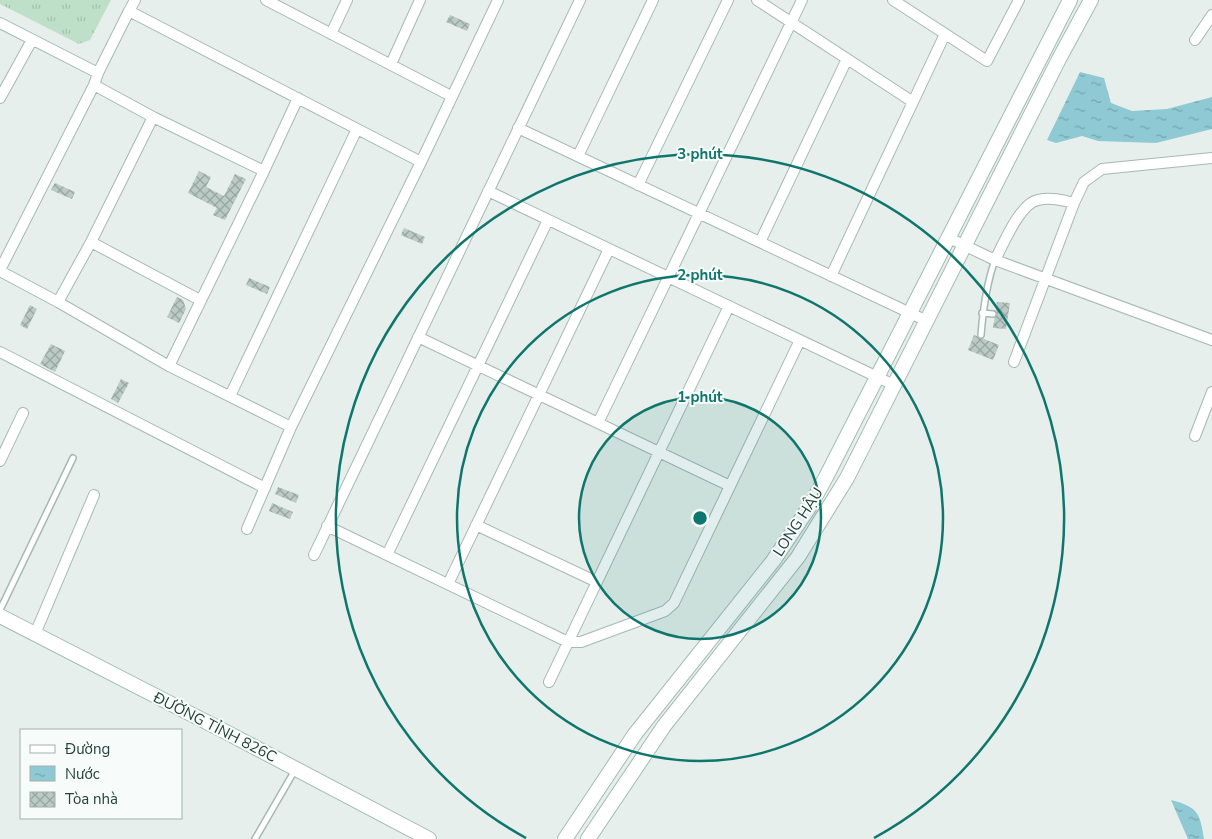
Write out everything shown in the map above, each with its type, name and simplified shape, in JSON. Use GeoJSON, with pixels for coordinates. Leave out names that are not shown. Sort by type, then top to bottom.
{"type":"FeatureCollection","features":[{"type":"Feature","properties":{"kind":"main road","name":"LONG HẬU"},"geometry":{"type":"LineString","coordinates":[[566,839],[616,760],[635,734],[773,561],[826,477],[1070,0]]}},
{"type":"Feature","properties":{"kind":"main road","name":"LONG HẬU"},"geometry":{"type":"LineString","coordinates":[[588,839],[664,726],[798,557],[847,478],[1059,59],[1091,0]]}},
{"type":"Feature","properties":{"kind":"main road","name":"ĐƯỜNG TỈNH 826C"},"geometry":{"type":"LineString","coordinates":[[0,616],[429,839]]}},
{"type":"Feature","properties":{"kind":"street"},"geometry":{"type":"LineString","coordinates":[[135,0],[0,271],[169,366],[292,427]]}},
{"type":"Feature","properties":{"kind":"street"},"geometry":{"type":"LineString","coordinates":[[266,0],[451,96]]}},
{"type":"Feature","properties":{"kind":"street"},"geometry":{"type":"LineString","coordinates":[[331,34],[346,0]]}},
{"type":"Feature","properties":{"kind":"street"},"geometry":{"type":"LineString","coordinates":[[391,64],[420,0]]}},
{"type":"Feature","properties":{"kind":"street"},"geometry":{"type":"LineString","coordinates":[[247,529],[292,427],[498,0]]}},
{"type":"Feature","properties":{"kind":"street"},"geometry":{"type":"LineString","coordinates":[[314,555],[580,0]]}},
{"type":"Feature","properties":{"kind":"street"},"geometry":{"type":"LineString","coordinates":[[578,156],[653,0]]}},
{"type":"Feature","properties":{"kind":"street"},"geometry":{"type":"LineString","coordinates":[[638,185],[728,0]]}},
{"type":"Feature","properties":{"kind":"street"},"geometry":{"type":"LineString","coordinates":[[758,0],[913,102]]}},
{"type":"Feature","properties":{"kind":"street"},"geometry":{"type":"LineString","coordinates":[[598,423],[802,0]]}},
{"type":"Feature","properties":{"kind":"street"},"geometry":{"type":"LineString","coordinates":[[893,0],[987,61],[1020,0]]}},
{"type":"Feature","properties":{"kind":"street"},"geometry":{"type":"LineString","coordinates":[[129,12],[421,162]]}},
{"type":"Feature","properties":{"kind":"street"},"geometry":{"type":"LineString","coordinates":[[1194,40],[1212,15]]}},
{"type":"Feature","properties":{"kind":"street"},"geometry":{"type":"LineString","coordinates":[[0,23],[98,73]]}},
{"type":"Feature","properties":{"kind":"street"},"geometry":{"type":"LineString","coordinates":[[831,276],[946,34]]}},
{"type":"Feature","properties":{"kind":"street"},"geometry":{"type":"LineString","coordinates":[[0,98],[32,40]]}},
{"type":"Feature","properties":{"kind":"street"},"geometry":{"type":"LineString","coordinates":[[760,242],[847,59]]}},
{"type":"Feature","properties":{"kind":"street"},"geometry":{"type":"LineString","coordinates":[[94,85],[153,117],[264,171]]}},
{"type":"Feature","properties":{"kind":"street"},"geometry":{"type":"LineString","coordinates":[[169,366],[298,98]]}},
{"type":"Feature","properties":{"kind":"street"},"geometry":{"type":"LineString","coordinates":[[58,302],[91,242],[153,117]]}},
{"type":"Feature","properties":{"kind":"street"},"geometry":{"type":"LineString","coordinates":[[518,128],[927,322]]}},
{"type":"Feature","properties":{"kind":"street"},"geometry":{"type":"LineString","coordinates":[[230,396],[357,129]]}},
{"type":"Feature","properties":{"kind":"street"},"geometry":{"type":"LineString","coordinates":[[1014,362],[1074,203],[1084,182],[1102,169],[1212,158]]}},
{"type":"Feature","properties":{"kind":"street"},"geometry":{"type":"LineString","coordinates":[[488,191],[894,385]]}},
{"type":"Feature","properties":{"kind":"street"},"geometry":{"type":"LineString","coordinates":[[995,260],[1025,208],[1036,200],[1053,199],[1074,203]]}},
{"type":"Feature","properties":{"kind":"street"},"geometry":{"type":"LineString","coordinates":[[387,555],[548,220]]}},
{"type":"Feature","properties":{"kind":"street"},"geometry":{"type":"LineString","coordinates":[[948,238],[995,260],[1212,340]]}},
{"type":"Feature","properties":{"kind":"street"},"geometry":{"type":"LineString","coordinates":[[91,242],[200,300]]}},
{"type":"Feature","properties":{"kind":"street"},"geometry":{"type":"LineString","coordinates":[[448,584],[609,249]]}},
{"type":"Feature","properties":{"kind":"street"},"geometry":{"type":"LineString","coordinates":[[549,682],[729,306]]}},
{"type":"Feature","properties":{"kind":"street"},"geometry":{"type":"LineString","coordinates":[[418,337],[730,486]]}},
{"type":"Feature","properties":{"kind":"street"},"geometry":{"type":"LineString","coordinates":[[327,526],[568,642],[581,642],[665,611],[670,608],[800,340]]}},
{"type":"Feature","properties":{"kind":"street"},"geometry":{"type":"LineString","coordinates":[[0,352],[265,488]]}},
{"type":"Feature","properties":{"kind":"street"},"geometry":{"type":"LineString","coordinates":[[1195,436],[1212,392]]}},
{"type":"Feature","properties":{"kind":"street"},"geometry":{"type":"LineString","coordinates":[[0,460],[23,413]]}},
{"type":"Feature","properties":{"kind":"street"},"geometry":{"type":"LineString","coordinates":[[34,634],[94,495]]}},
{"type":"Feature","properties":{"kind":"street"},"geometry":{"type":"LineString","coordinates":[[476,525],[596,582]]}},
{"type":"Feature","properties":{"kind":"lane"},"geometry":{"type":"LineString","coordinates":[[981,335],[982,313],[989,276],[995,260]]}},
{"type":"Feature","properties":{"kind":"lane"},"geometry":{"type":"LineString","coordinates":[[982,313],[993,314]]}},
{"type":"Feature","properties":{"kind":"lane"},"geometry":{"type":"LineString","coordinates":[[0,610],[73,458]]}},
{"type":"Feature","properties":{"kind":"lane"},"geometry":{"type":"LineString","coordinates":[[255,839],[296,769]]}},
{"type":"Feature","properties":{"kind":"green space"},"geometry":{"type":"Polygon","coordinates":[[[0,0],[111,0],[90,40],[79,44],[0,4],[0,0]]]}},
{"type":"Feature","properties":{"kind":"water"},"geometry":{"type":"Polygon","coordinates":[[[1080,72],[1104,78],[1111,103],[1132,111],[1167,109],[1212,97],[1212,129],[1156,143],[1098,141],[1082,136],[1056,143],[1047,140],[1080,72]]]}},
{"type":"Feature","properties":{"kind":"water"},"geometry":{"type":"Polygon","coordinates":[[[1171,800],[1187,805],[1196,812],[1201,823],[1204,839],[1188,839],[1171,800]]]}},
{"type":"Feature","properties":{"kind":"building"},"geometry":{"type":"Polygon","coordinates":[[[450,15],[470,24],[467,31],[446,22],[450,15]]]}},
{"type":"Feature","properties":{"kind":"building"},"geometry":{"type":"Polygon","coordinates":[[[199,171],[211,177],[206,187],[224,196],[235,174],[246,179],[225,220],[213,215],[217,208],[188,193],[199,171]]]}},
{"type":"Feature","properties":{"kind":"building"},"geometry":{"type":"Polygon","coordinates":[[[55,183],[75,192],[72,199],[51,190],[55,183]]]}},
{"type":"Feature","properties":{"kind":"building"},"geometry":{"type":"Polygon","coordinates":[[[404,228],[425,237],[422,244],[401,235],[404,228]]]}},
{"type":"Feature","properties":{"kind":"building"},"geometry":{"type":"Polygon","coordinates":[[[249,278],[270,287],[267,294],[246,285],[249,278]]]}},
{"type":"Feature","properties":{"kind":"building"},"geometry":{"type":"Polygon","coordinates":[[[177,297],[183,300],[186,309],[179,323],[167,317],[177,297]]]}},
{"type":"Feature","properties":{"kind":"building"},"geometry":{"type":"Polygon","coordinates":[[[997,302],[1010,303],[1006,329],[993,328],[997,302]]]}},
{"type":"Feature","properties":{"kind":"building"},"geometry":{"type":"Polygon","coordinates":[[[30,305],[37,309],[27,329],[20,325],[30,305]]]}},
{"type":"Feature","properties":{"kind":"building"},"geometry":{"type":"Polygon","coordinates":[[[974,335],[999,345],[993,360],[968,350],[974,335]]]}},
{"type":"Feature","properties":{"kind":"building"},"geometry":{"type":"Polygon","coordinates":[[[51,344],[65,351],[55,372],[40,364],[51,344]]]}},
{"type":"Feature","properties":{"kind":"building"},"geometry":{"type":"Polygon","coordinates":[[[121,379],[129,383],[118,403],[111,399],[121,379]]]}},
{"type":"Feature","properties":{"kind":"building"},"geometry":{"type":"Polygon","coordinates":[[[278,487],[299,495],[296,503],[275,494],[278,487]]]}},
{"type":"Feature","properties":{"kind":"building"},"geometry":{"type":"Polygon","coordinates":[[[272,503],[293,512],[290,519],[269,511],[272,503]]]}}]}
